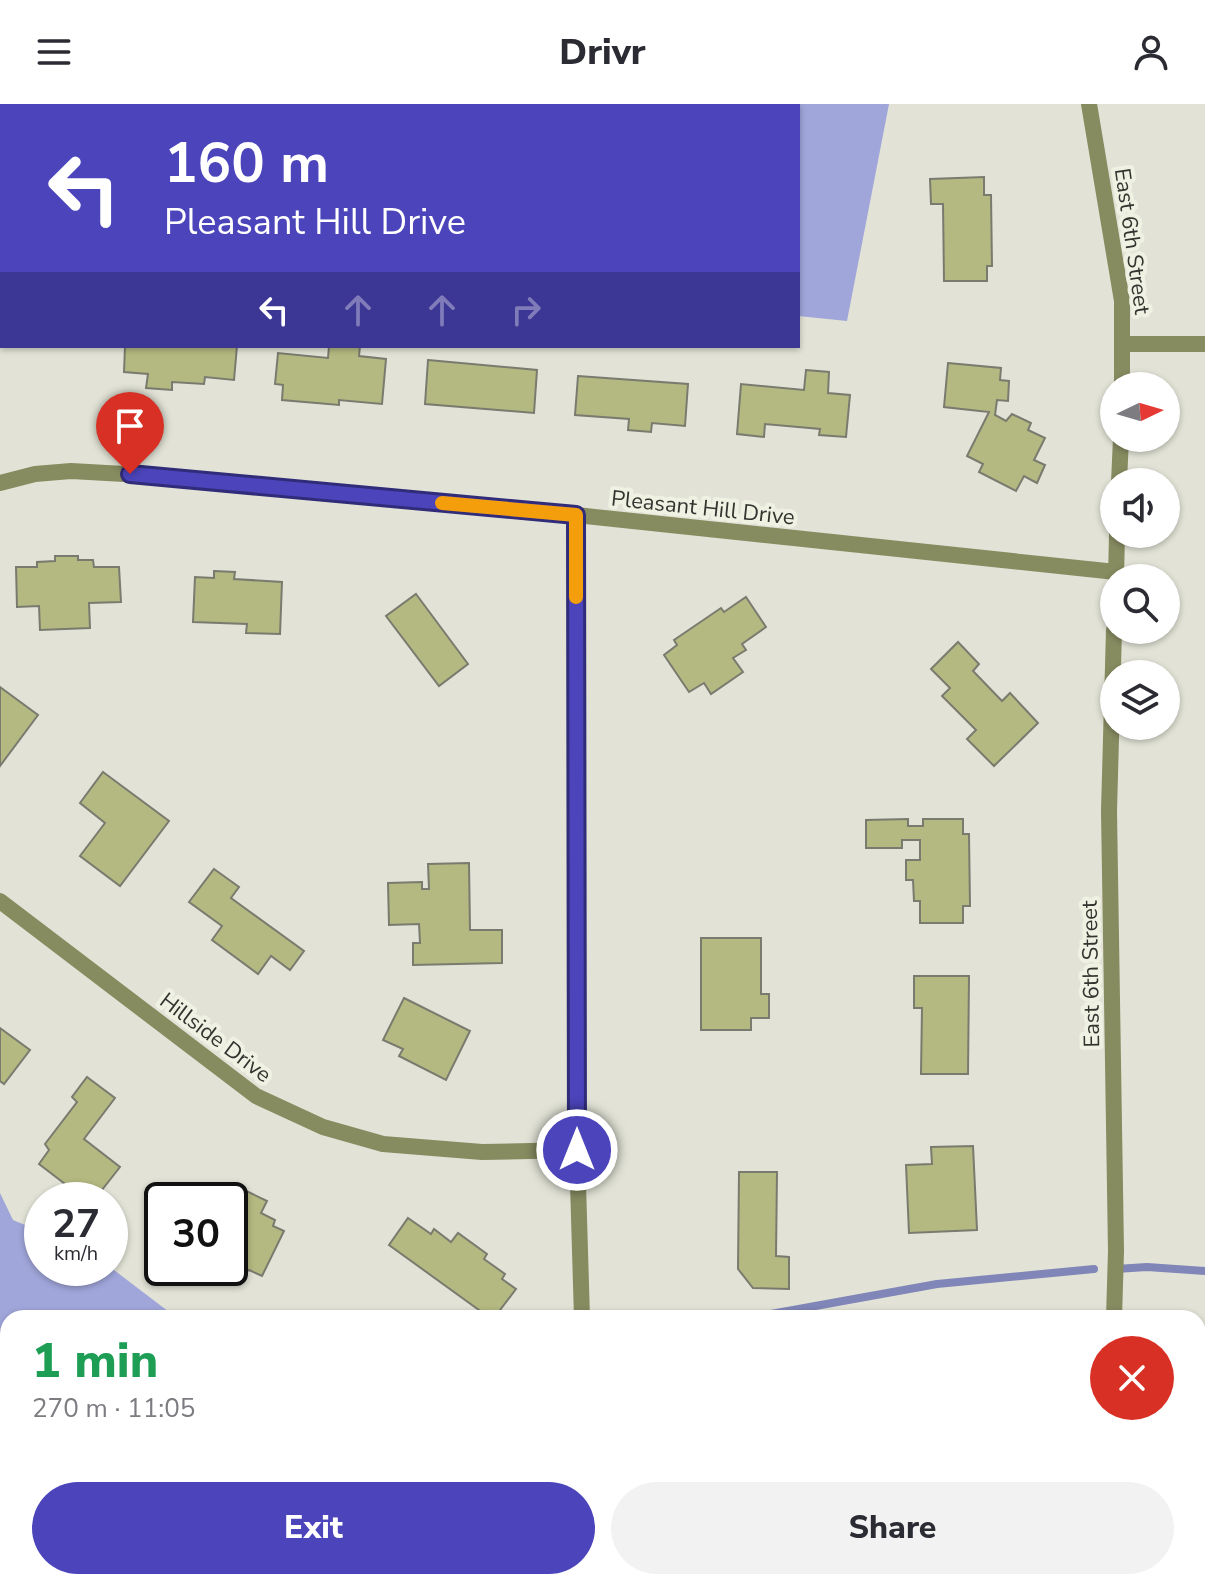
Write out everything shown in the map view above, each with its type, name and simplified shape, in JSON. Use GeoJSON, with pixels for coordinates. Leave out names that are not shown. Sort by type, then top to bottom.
{"type":"FeatureCollection","features":[{"type":"Feature","properties":{"kind":"street","name":"East 6th Street"},"geometry":{"type":"LineString","coordinates":[[1089,104],[1122,301],[1123,372]]}},
{"type":"Feature","properties":{"kind":"street"},"geometry":{"type":"LineString","coordinates":[[1124,344],[1205,344]]}},
{"type":"Feature","properties":{"kind":"street","name":"Pleasant Hill Drive"},"geometry":{"type":"LineString","coordinates":[[0,483],[35,474],[71,471],[160,476],[576,515],[1100,573]]}},
{"type":"Feature","properties":{"kind":"street"},"geometry":{"type":"LineString","coordinates":[[576,515],[577,1150],[582,1310]]}},
{"type":"Feature","properties":{"kind":"street","name":"East 6th Street"},"geometry":{"type":"LineString","coordinates":[[1114,644],[1109,811],[1114,1310]]}},
{"type":"Feature","properties":{"kind":"street","name":"Hillside Drive"},"geometry":{"type":"LineString","coordinates":[[0,901],[256,1096],[323,1127],[397,1146],[482,1152],[577,1150]]}},
{"type":"Feature","properties":{"kind":"shaded area"},"geometry":{"type":"Polygon","coordinates":[[[800,104],[889,104],[847,321],[800,316],[800,104]]]}},
{"type":"Feature","properties":{"kind":"shaded area"},"geometry":{"type":"Polygon","coordinates":[[[0,1193],[13,1220],[24,1225],[24,1286],[128,1286],[128,1281],[166,1310],[0,1310],[0,1193]]]}},
{"type":"Feature","properties":{"kind":"building"},"geometry":{"type":"Polygon","coordinates":[[[984,177],[984,195],[991,195],[992,266],[987,266],[987,281],[944,281],[943,204],[931,204],[930,179],[984,177]]]}},
{"type":"Feature","properties":{"kind":"building"},"geometry":{"type":"Polygon","coordinates":[[[125,348],[237,348],[234,380],[205,377],[204,384],[172,382],[172,390],[146,388],[148,374],[124,372],[125,348]]]}},
{"type":"Feature","properties":{"kind":"building"},"geometry":{"type":"Polygon","coordinates":[[[329,348],[360,348],[359,356],[386,359],[382,404],[339,400],[339,405],[282,400],[283,385],[275,384],[278,353],[328,358],[329,348]]]}},
{"type":"Feature","properties":{"kind":"building"},"geometry":{"type":"Polygon","coordinates":[[[428,360],[537,370],[534,413],[425,404],[428,360]]]}},
{"type":"Feature","properties":{"kind":"building"},"geometry":{"type":"Polygon","coordinates":[[[948,363],[1001,368],[1000,380],[1009,381],[1008,401],[997,400],[995,415],[1006,421],[1012,414],[1031,423],[1028,430],[1045,438],[1034,460],[1045,465],[1037,483],[1024,476],[1016,491],[979,472],[983,464],[967,456],[989,412],[944,407],[948,363]]]}},
{"type":"Feature","properties":{"kind":"building"},"geometry":{"type":"Polygon","coordinates":[[[806,370],[829,372],[828,393],[850,395],[846,437],[819,435],[820,429],[765,424],[764,437],[737,434],[741,384],[804,390],[806,370]]]}},
{"type":"Feature","properties":{"kind":"building"},"geometry":{"type":"Polygon","coordinates":[[[578,376],[688,384],[685,426],[652,423],[651,432],[628,430],[629,419],[575,415],[578,376]]]}},
{"type":"Feature","properties":{"kind":"building"},"geometry":{"type":"Polygon","coordinates":[[[55,556],[78,556],[78,560],[93,560],[94,567],[119,567],[121,602],[89,603],[90,628],[40,630],[39,606],[17,607],[16,567],[37,567],[37,562],[55,561],[55,556]]]}},
{"type":"Feature","properties":{"kind":"building"},"geometry":{"type":"Polygon","coordinates":[[[214,571],[235,572],[234,579],[282,582],[280,634],[246,633],[247,624],[193,622],[195,577],[214,578],[214,571]]]}},
{"type":"Feature","properties":{"kind":"building"},"geometry":{"type":"Polygon","coordinates":[[[416,594],[468,664],[439,686],[386,616],[416,594]]]}},
{"type":"Feature","properties":{"kind":"building"},"geometry":{"type":"Polygon","coordinates":[[[746,597],[766,627],[742,644],[746,650],[733,658],[743,672],[711,694],[704,683],[689,692],[664,655],[677,645],[674,640],[721,608],[724,612],[746,597]]]}},
{"type":"Feature","properties":{"kind":"building"},"geometry":{"type":"Polygon","coordinates":[[[958,642],[979,664],[973,671],[1002,701],[1010,693],[1038,723],[994,766],[967,739],[976,730],[942,696],[950,688],[931,669],[958,642]]]}},
{"type":"Feature","properties":{"kind":"building"},"geometry":{"type":"Polygon","coordinates":[[[0,687],[38,715],[0,766],[0,687]]]}},
{"type":"Feature","properties":{"kind":"building"},"geometry":{"type":"Polygon","coordinates":[[[103,772],[169,821],[120,886],[80,856],[105,823],[80,803],[103,772]]]}},
{"type":"Feature","properties":{"kind":"building"},"geometry":{"type":"Polygon","coordinates":[[[908,819],[908,826],[923,826],[923,819],[963,819],[963,834],[969,834],[970,906],[963,906],[963,923],[920,923],[920,901],[914,901],[913,880],[906,880],[906,860],[920,860],[920,840],[902,840],[902,848],[866,848],[866,820],[908,819]]]}},
{"type":"Feature","properties":{"kind":"building"},"geometry":{"type":"Polygon","coordinates":[[[469,863],[470,930],[502,930],[502,963],[413,965],[413,943],[420,943],[419,924],[389,925],[388,883],[422,882],[422,889],[429,889],[428,864],[469,863]]]}},
{"type":"Feature","properties":{"kind":"building"},"geometry":{"type":"Polygon","coordinates":[[[214,869],[239,887],[231,898],[304,951],[290,970],[271,956],[258,974],[212,940],[222,926],[189,902],[214,869]]]}},
{"type":"Feature","properties":{"kind":"building"},"geometry":{"type":"Polygon","coordinates":[[[701,938],[761,938],[761,994],[769,994],[769,1018],[751,1018],[751,1030],[701,1030],[701,938]]]}},
{"type":"Feature","properties":{"kind":"building"},"geometry":{"type":"Polygon","coordinates":[[[914,976],[969,976],[968,1074],[921,1074],[922,1008],[914,1008],[914,976]]]}},
{"type":"Feature","properties":{"kind":"building"},"geometry":{"type":"Polygon","coordinates":[[[404,998],[470,1031],[446,1080],[399,1056],[403,1049],[383,1040],[404,998]]]}},
{"type":"Feature","properties":{"kind":"building"},"geometry":{"type":"Polygon","coordinates":[[[0,1028],[30,1050],[4,1084],[0,1081],[0,1028]]]}},
{"type":"Feature","properties":{"kind":"building"},"geometry":{"type":"Polygon","coordinates":[[[87,1077],[115,1098],[84,1139],[120,1167],[108,1182],[62,1182],[39,1164],[49,1150],[45,1144],[77,1102],[72,1097],[87,1077]]]}},
{"type":"Feature","properties":{"kind":"building"},"geometry":{"type":"Polygon","coordinates":[[[973,1146],[977,1230],[909,1233],[906,1165],[932,1164],[931,1147],[973,1146]]]}},
{"type":"Feature","properties":{"kind":"building"},"geometry":{"type":"Polygon","coordinates":[[[739,1172],[777,1172],[776,1256],[789,1257],[789,1289],[753,1288],[738,1269],[739,1172]]]}},
{"type":"Feature","properties":{"kind":"building"},"geometry":{"type":"Polygon","coordinates":[[[248,1192],[267,1201],[261,1213],[275,1220],[273,1226],[284,1231],[262,1276],[249,1270],[248,1192]]]}},
{"type":"Feature","properties":{"kind":"building"},"geometry":{"type":"Polygon","coordinates":[[[408,1218],[431,1234],[434,1229],[451,1242],[458,1233],[487,1254],[484,1259],[505,1274],[502,1279],[516,1289],[500,1310],[479,1310],[389,1245],[408,1218]]]}},
{"type":"Feature","properties":{"kind":"waterway"},"geometry":{"type":"LineString","coordinates":[[1116,1269],[1147,1267],[1205,1271]]}},
{"type":"Feature","properties":{"kind":"waterway"},"geometry":{"type":"LineString","coordinates":[[793,1310],[937,1284],[1094,1269]]}},
{"type":"Feature","properties":{"kind":"slow traffic"},"geometry":{"type":"LineString","coordinates":[[442,503],[576,515],[576,597]]}},
{"type":"Feature","properties":{"kind":"route"},"geometry":{"type":"LineString","coordinates":[[130,474],[576,515],[577,1150]]}}]}
